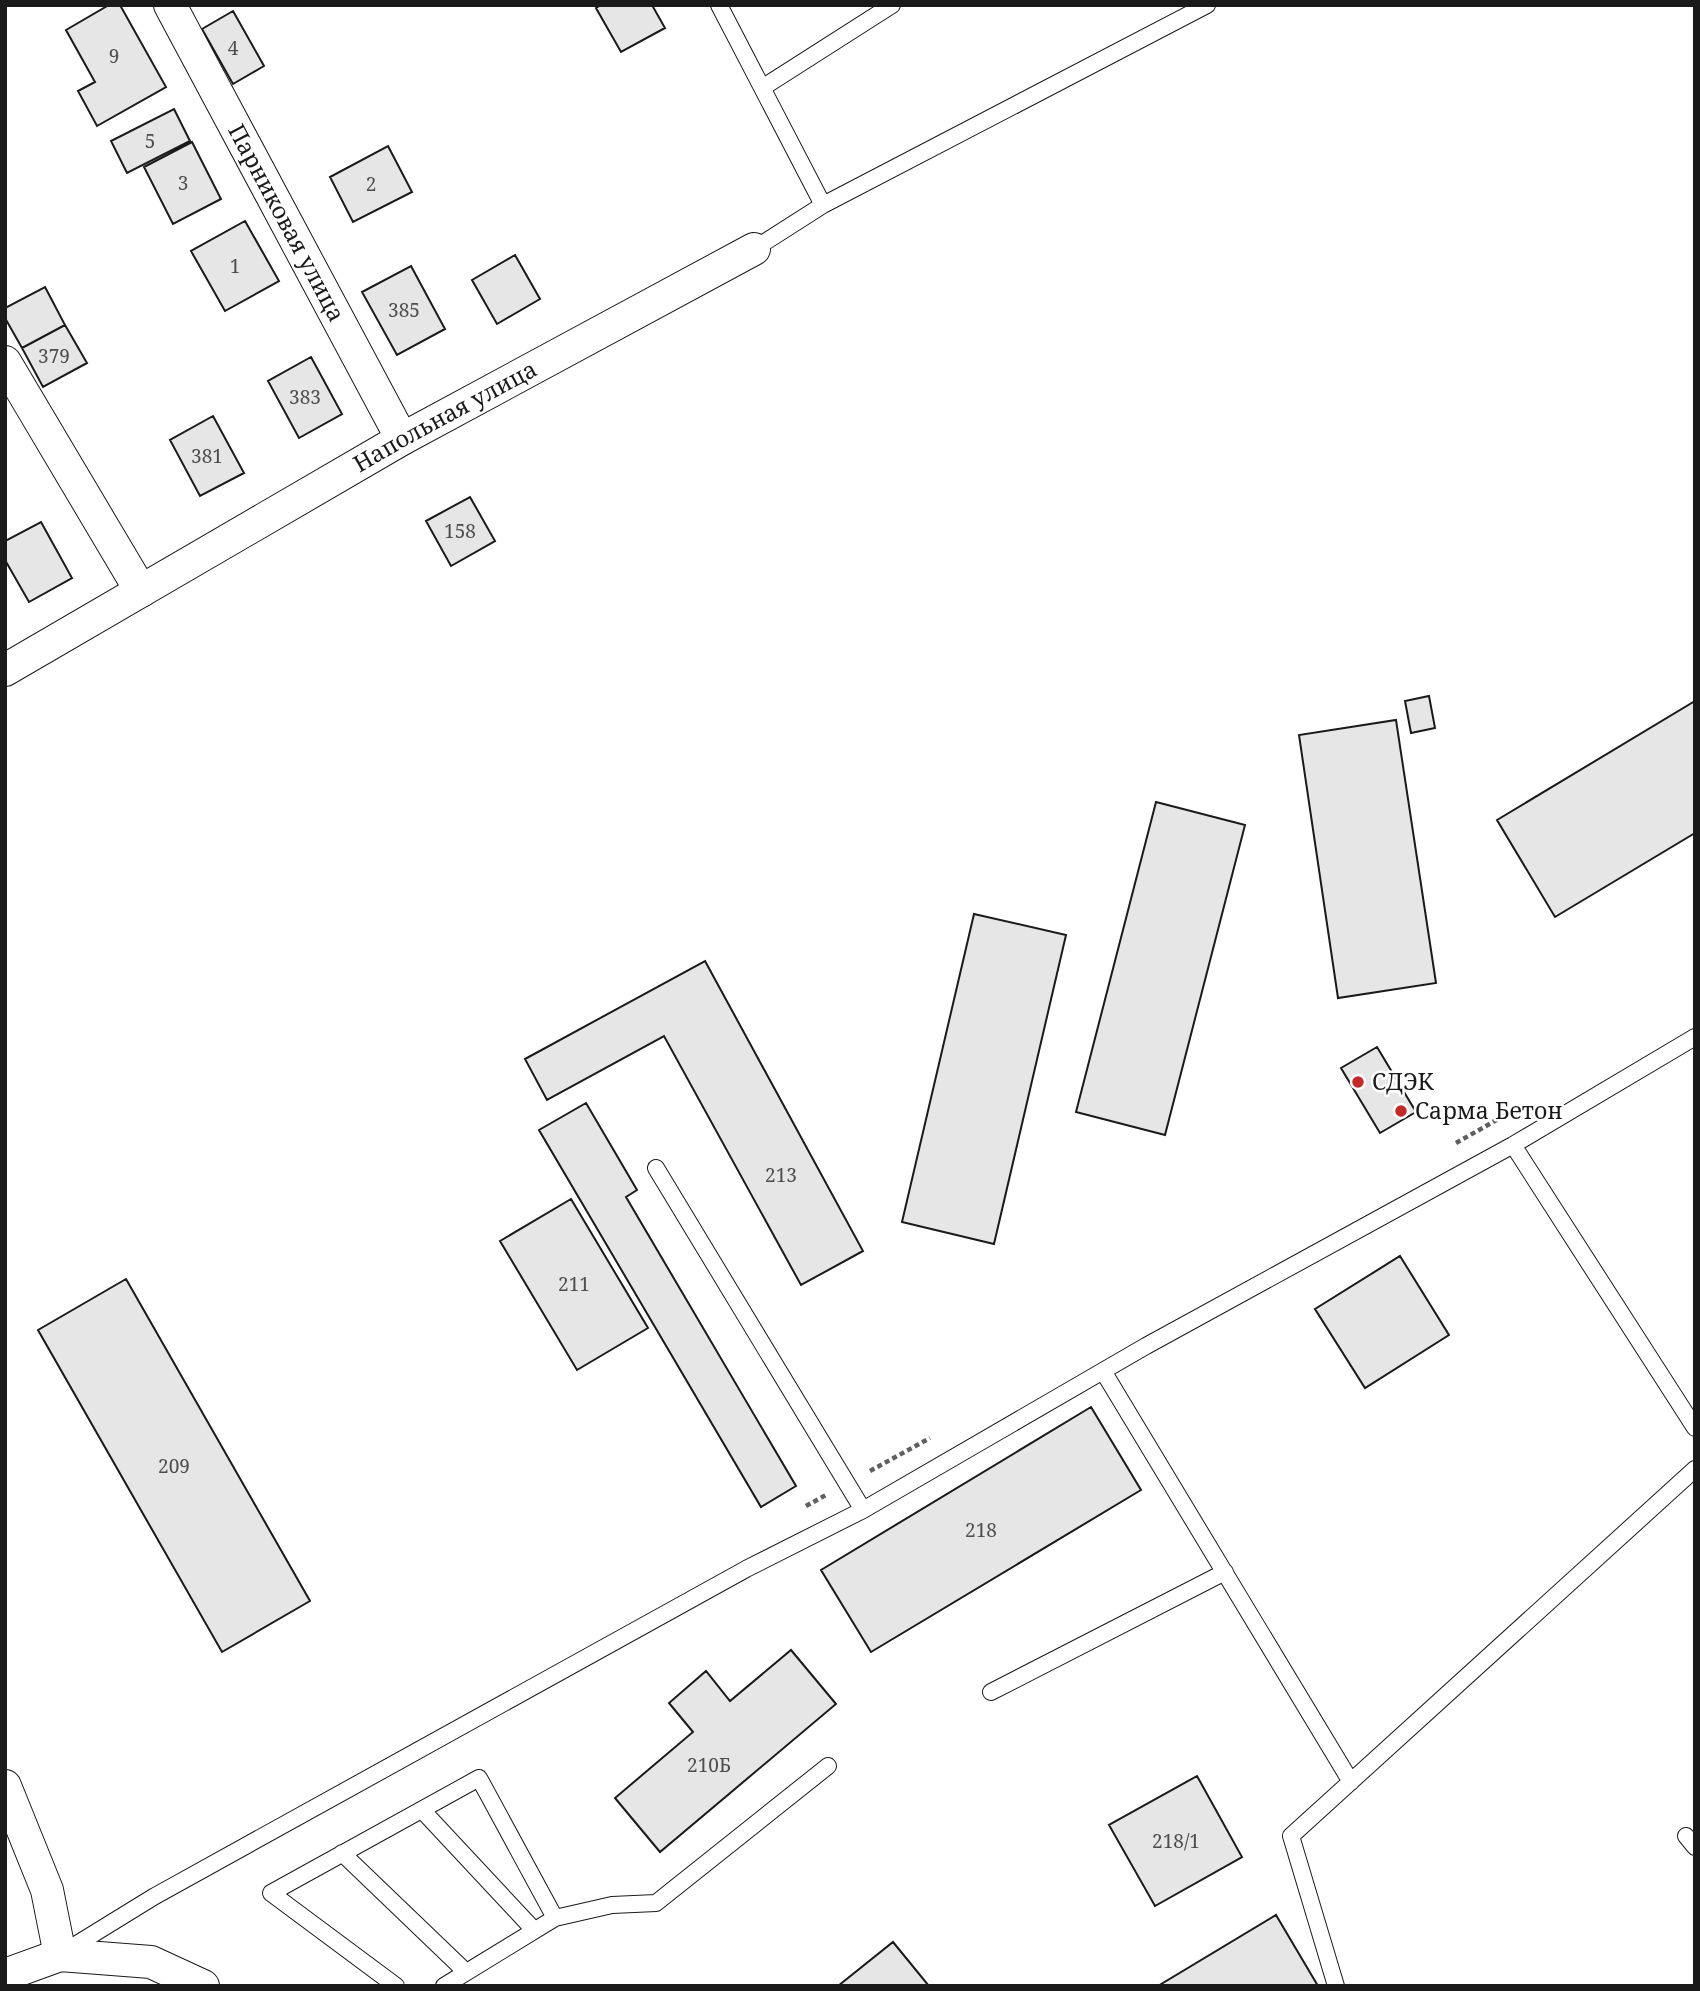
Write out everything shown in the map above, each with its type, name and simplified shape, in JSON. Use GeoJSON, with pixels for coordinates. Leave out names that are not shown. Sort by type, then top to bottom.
{"type":"FeatureCollection","features":[{"type":"Feature","properties":{"kind":"street","name":"Парниковая улица"},"geometry":{"type":"LineString","coordinates":[[170,5],[402,439]]}},
{"type":"Feature","properties":{"kind":"street","name":"Напольная улица"},"geometry":{"type":"LineString","coordinates":[[5,670],[402,439],[754,249]]}},
{"type":"Feature","properties":{"kind":"street"},"geometry":{"type":"LineString","coordinates":[[5,362],[141,591]]}},
{"type":"Feature","properties":{"kind":"street"},"geometry":{"type":"LineString","coordinates":[[5,1786],[47,1890],[60,1955]]}},
{"type":"Feature","properties":{"kind":"street"},"geometry":{"type":"LineString","coordinates":[[11,1978],[60,1955],[151,1962],[203,1986]]}},
{"type":"Feature","properties":{"kind":"lane"},"geometry":{"type":"LineString","coordinates":[[719,5],[823,205]]}},
{"type":"Feature","properties":{"kind":"lane"},"geometry":{"type":"LineString","coordinates":[[762,88],[892,5]]}},
{"type":"Feature","properties":{"kind":"lane"},"geometry":{"type":"LineString","coordinates":[[754,249],[823,205],[1207,5]]}},
{"type":"Feature","properties":{"kind":"lane"},"geometry":{"type":"LineString","coordinates":[[60,1955],[167,1889],[746,1569],[863,1510],[1103,1371],[1513,1145],[1695,1037]]}},
{"type":"Feature","properties":{"kind":"lane"},"geometry":{"type":"LineString","coordinates":[[1513,1145],[1695,1428]]}},
{"type":"Feature","properties":{"kind":"lane"},"geometry":{"type":"LineString","coordinates":[[656,1168],[863,1510]]}},
{"type":"Feature","properties":{"kind":"lane"},"geometry":{"type":"LineString","coordinates":[[1103,1371],[1351,1782]]}},
{"type":"Feature","properties":{"kind":"lane"},"geometry":{"type":"LineString","coordinates":[[1336,1986],[1291,1836],[1695,1469]]}},
{"type":"Feature","properties":{"kind":"lane"},"geometry":{"type":"LineString","coordinates":[[991,1692],[1225,1572]]}},
{"type":"Feature","properties":{"kind":"lane"},"geometry":{"type":"LineString","coordinates":[[444,1986],[555,1918],[612,1905],[656,1903],[828,1766]]}},
{"type":"Feature","properties":{"kind":"lane"},"geometry":{"type":"LineString","coordinates":[[397,1986],[271,1893],[479,1778],[555,1918]]}},
{"type":"Feature","properties":{"kind":"lane"},"geometry":{"type":"LineString","coordinates":[[422,1810],[534,1930]]}},
{"type":"Feature","properties":{"kind":"lane"},"geometry":{"type":"LineString","coordinates":[[342,1853],[466,1972]]}},
{"type":"Feature","properties":{"kind":"building"},"geometry":{"type":"Polygon","coordinates":[[[109,5],[120,5],[166,87],[97,126],[78,91],[95,82],[66,30],[109,5]]]}},
{"type":"Feature","properties":{"kind":"building"},"geometry":{"type":"Polygon","coordinates":[[[601,5],[652,5],[665,28],[621,52],[596,8],[601,5]]]}},
{"type":"Feature","properties":{"kind":"building"},"geometry":{"type":"Polygon","coordinates":[[[233,11],[264,66],[233,84],[202,29],[233,11]]]}},
{"type":"Feature","properties":{"kind":"building"},"geometry":{"type":"Polygon","coordinates":[[[174,109],[190,141],[127,173],[111,141],[174,109]]]}},
{"type":"Feature","properties":{"kind":"building"},"geometry":{"type":"Polygon","coordinates":[[[192,142],[221,199],[173,224],[144,167],[192,142]]]}},
{"type":"Feature","properties":{"kind":"building"},"geometry":{"type":"Polygon","coordinates":[[[388,146],[412,192],[353,222],[330,177],[388,146]]]}},
{"type":"Feature","properties":{"kind":"building"},"geometry":{"type":"Polygon","coordinates":[[[245,221],[279,281],[225,311],[191,251],[245,221]]]}},
{"type":"Feature","properties":{"kind":"building"},"geometry":{"type":"Polygon","coordinates":[[[515,255],[540,299],[497,324],[472,280],[515,255]]]}},
{"type":"Feature","properties":{"kind":"building"},"geometry":{"type":"Polygon","coordinates":[[[411,266],[445,329],[397,355],[362,292],[411,266]]]}},
{"type":"Feature","properties":{"kind":"building"},"geometry":{"type":"Polygon","coordinates":[[[45,287],[65,325],[22,348],[5,318],[5,308],[45,287]]]}},
{"type":"Feature","properties":{"kind":"building"},"geometry":{"type":"Polygon","coordinates":[[[65,325],[87,363],[43,387],[22,348],[65,325]]]}},
{"type":"Feature","properties":{"kind":"building"},"geometry":{"type":"Polygon","coordinates":[[[311,357],[342,414],[299,438],[268,381],[311,357]]]}},
{"type":"Feature","properties":{"kind":"building"},"geometry":{"type":"Polygon","coordinates":[[[213,416],[244,473],[200,496],[170,440],[213,416]]]}},
{"type":"Feature","properties":{"kind":"building"},"geometry":{"type":"Polygon","coordinates":[[[470,497],[495,541],[451,566],[426,521],[470,497]]]}},
{"type":"Feature","properties":{"kind":"building"},"geometry":{"type":"Polygon","coordinates":[[[41,522],[72,578],[29,602],[5,560],[5,541],[41,522]]]}},
{"type":"Feature","properties":{"kind":"building"},"geometry":{"type":"Polygon","coordinates":[[[1429,696],[1435,728],[1411,733],[1405,701],[1429,696]]]}},
{"type":"Feature","properties":{"kind":"building"},"geometry":{"type":"Polygon","coordinates":[[[1695,701],[1695,833],[1555,917],[1497,820],[1695,701]]]}},
{"type":"Feature","properties":{"kind":"building"},"geometry":{"type":"Polygon","coordinates":[[[1396,720],[1436,983],[1338,998],[1299,735],[1396,720]]]}},
{"type":"Feature","properties":{"kind":"building"},"geometry":{"type":"Polygon","coordinates":[[[1156,802],[1245,825],[1165,1135],[1076,1112],[1156,802]]]}},
{"type":"Feature","properties":{"kind":"building"},"geometry":{"type":"Polygon","coordinates":[[[974,914],[1066,935],[994,1244],[902,1222],[974,914]]]}},
{"type":"Feature","properties":{"kind":"building"},"geometry":{"type":"Polygon","coordinates":[[[705,961],[863,1251],[801,1285],[664,1036],[547,1100],[525,1059],[705,961]]]}},
{"type":"Feature","properties":{"kind":"building"},"geometry":{"type":"Polygon","coordinates":[[[1377,1047],[1416,1112],[1380,1133],[1341,1068],[1377,1047]]]}},
{"type":"Feature","properties":{"kind":"building"},"geometry":{"type":"Polygon","coordinates":[[[586,1103],[637,1190],[626,1197],[796,1486],[761,1507],[539,1130],[586,1103]]]}},
{"type":"Feature","properties":{"kind":"building"},"geometry":{"type":"Polygon","coordinates":[[[571,1199],[648,1328],[577,1370],[500,1241],[571,1199]]]}},
{"type":"Feature","properties":{"kind":"building"},"geometry":{"type":"Polygon","coordinates":[[[1400,1256],[1449,1335],[1365,1388],[1315,1309],[1400,1256]]]}},
{"type":"Feature","properties":{"kind":"building"},"geometry":{"type":"Polygon","coordinates":[[[126,1279],[310,1601],[222,1652],[38,1330],[126,1279]]]}},
{"type":"Feature","properties":{"kind":"building"},"geometry":{"type":"Polygon","coordinates":[[[1091,1407],[1141,1490],[871,1652],[821,1570],[1091,1407]]]}},
{"type":"Feature","properties":{"kind":"building"},"geometry":{"type":"Polygon","coordinates":[[[791,1650],[836,1704],[660,1852],[615,1798],[693,1732],[669,1703],[706,1671],[730,1701],[791,1650]]]}},
{"type":"Feature","properties":{"kind":"building"},"geometry":{"type":"Polygon","coordinates":[[[1197,1776],[1242,1857],[1155,1906],[1109,1825],[1197,1776]]]}},
{"type":"Feature","properties":{"kind":"building"},"geometry":{"type":"Polygon","coordinates":[[[1276,1915],[1318,1986],[1158,1986],[1276,1915]]]}},
{"type":"Feature","properties":{"kind":"building"},"geometry":{"type":"Polygon","coordinates":[[[893,1942],[929,1986],[838,1986],[893,1942]]]}},
{"type":"Feature","properties":{"kind":"place","name":"СДЭК"},"geometry":{"type":"Point","coordinates":[1358,1082]}},
{"type":"Feature","properties":{"kind":"place","name":"Сарма Бетон"},"geometry":{"type":"Point","coordinates":[1401,1111]}}]}
